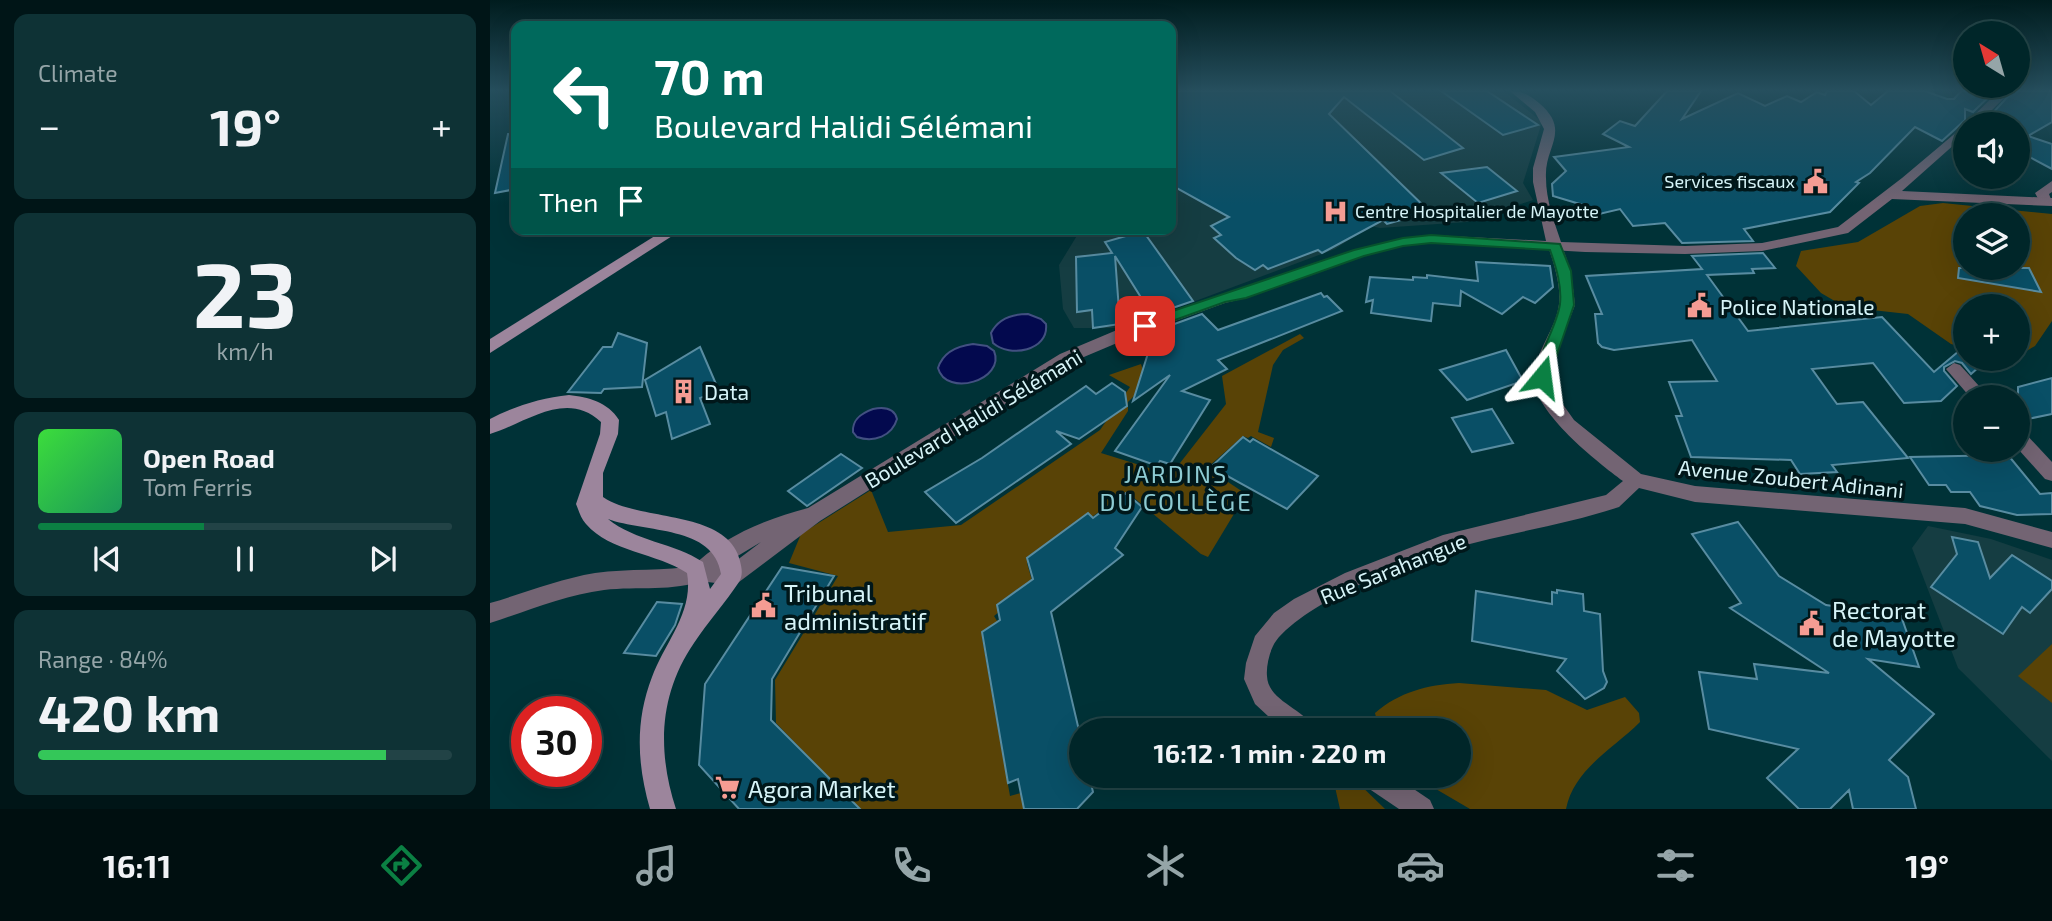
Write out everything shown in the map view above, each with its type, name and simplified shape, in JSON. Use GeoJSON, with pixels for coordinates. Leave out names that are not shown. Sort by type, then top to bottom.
{"type":"FeatureCollection","features":[{"type":"Feature","properties":{"kind":"main road"},"geometry":{"type":"LineString","coordinates":[[490,347],[667,235]]}},
{"type":"Feature","properties":{"kind":"main road"},"geometry":{"type":"LineString","coordinates":[[490,427],[506,418],[558,402],[574,402],[601,408],[610,421],[609,434],[597,461],[593,500],[612,513],[693,530],[712,539],[725,550],[731,560],[732,576],[685,636],[665,672],[657,694],[650,736],[650,766],[663,809]]}},
{"type":"Feature","properties":{"kind":"main road"},"geometry":{"type":"LineString","coordinates":[[594,479],[583,499],[587,515],[592,520],[626,538],[684,558],[696,568],[697,603],[685,636]]}},
{"type":"Feature","properties":{"kind":"street","name":"Avenue Zoubert Adinani"},"geometry":{"type":"LineString","coordinates":[[1550,129],[1551,134],[1539,169],[1540,192],[1564,271],[1567,305],[1545,362],[1542,377],[1544,390],[1568,425],[1613,464],[1636,480],[1695,494],[1965,516],[2052,540]]}},
{"type":"Feature","properties":{"kind":"street","name":"Boulevard Halidi Sélémani"},"geometry":{"type":"LineString","coordinates":[[732,576],[813,515],[1066,358],[1130,331],[1222,298],[1241,295],[1359,253],[1403,242],[1431,239],[1685,250],[1762,247],[1804,240],[1843,230],[1890,195],[1953,140]]}},
{"type":"Feature","properties":{"kind":"street"},"geometry":{"type":"LineString","coordinates":[[1907,181],[1939,195]]}},
{"type":"Feature","properties":{"kind":"street"},"geometry":{"type":"LineString","coordinates":[[2049,202],[2042,193],[2052,185]]}},
{"type":"Feature","properties":{"kind":"street"},"geometry":{"type":"LineString","coordinates":[[1890,195],[1939,195],[2049,202]]}},
{"type":"Feature","properties":{"kind":"street"},"geometry":{"type":"LineString","coordinates":[[1956,371],[1969,385]]}},
{"type":"Feature","properties":{"kind":"street"},"geometry":{"type":"LineString","coordinates":[[2030,451],[2052,474]]}},
{"type":"Feature","properties":{"kind":"street","name":"Rue Sarahangue"},"geometry":{"type":"LineString","coordinates":[[1287,718],[1268,703],[1254,676],[1260,651],[1268,634],[1281,621],[1335,589],[1437,545],[1612,501],[1636,480]]}},
{"type":"Feature","properties":{"kind":"street","name":"Boulevard Halidi Sélémani"},"geometry":{"type":"LineString","coordinates":[[698,574],[725,550],[741,545],[789,520],[813,515]]}},
{"type":"Feature","properties":{"kind":"street"},"geometry":{"type":"LineString","coordinates":[[490,612],[580,585],[607,581],[683,578],[698,574],[732,576]]}},
{"type":"Feature","properties":{"kind":"street"},"geometry":{"type":"LineString","coordinates":[[1390,788],[1420,809]]}},
{"type":"Feature","properties":{"kind":"shaded area","name":"Centre Hospitalier de Mayotte"},"geometry":{"type":"Polygon","coordinates":[[[1176,129],[1540,129],[1523,183],[1533,200],[1467,222],[1380,228],[1370,226],[1335,249],[1182,306],[1114,328],[1074,328],[1063,309],[1059,265],[1077,235],[1176,235],[1176,129]]]}},
{"type":"Feature","properties":{"kind":"shaded area"},"geometry":{"type":"Polygon","coordinates":[[[1953,204],[1953,280],[2030,280],[2030,212],[2052,214],[2052,321],[2035,346],[2030,349],[2030,294],[1953,294],[1953,345],[1908,314],[1845,307],[1821,293],[1796,266],[1801,251],[1858,242],[1920,206],[1953,204]]]}},
{"type":"Feature","properties":{"kind":"shaded area"},"geometry":{"type":"Polygon","coordinates":[[[1028,314],[1046,324],[1045,333],[1035,346],[1018,351],[1000,348],[993,343],[991,333],[998,324],[1012,316],[1028,314]]]}},
{"type":"Feature","properties":{"kind":"shaded area"},"geometry":{"type":"Polygon","coordinates":[[[1300,334],[1304,338],[1283,350],[1273,365],[1258,432],[1274,438],[1271,447],[1251,436],[1243,436],[1207,468],[1246,494],[1208,557],[1127,492],[1027,563],[1033,584],[994,616],[999,624],[982,637],[1010,796],[1021,793],[1024,809],[854,809],[856,806],[776,723],[775,680],[838,576],[789,563],[801,534],[871,490],[888,532],[961,525],[1100,430],[1130,387],[1109,375],[1141,364],[1147,383],[1128,402],[1128,411],[1101,453],[1159,471],[1163,467],[1173,472],[1226,404],[1222,376],[1300,334]]]}},
{"type":"Feature","properties":{"kind":"shaded area"},"geometry":{"type":"Polygon","coordinates":[[[973,344],[987,346],[994,351],[995,361],[991,370],[974,382],[952,382],[943,377],[938,368],[943,358],[956,348],[973,344]]]}},
{"type":"Feature","properties":{"kind":"shaded area"},"geometry":{"type":"Polygon","coordinates":[[[873,409],[891,410],[896,415],[895,425],[882,437],[857,437],[853,432],[856,420],[873,409]]]}},
{"type":"Feature","properties":{"kind":"shaded area"},"geometry":{"type":"Polygon","coordinates":[[[1928,526],[1991,539],[2052,560],[2052,761],[1958,668],[1912,548],[1928,526]]]}},
{"type":"Feature","properties":{"kind":"shaded area"},"geometry":{"type":"Polygon","coordinates":[[[2052,644],[2052,703],[2018,676],[2052,644]]]}},
{"type":"Feature","properties":{"kind":"shaded area"},"geometry":{"type":"Polygon","coordinates":[[[1459,683],[1546,690],[1587,710],[1625,697],[1639,713],[1640,722],[1586,771],[1570,795],[1566,809],[1470,809],[1434,788],[1471,788],[1471,718],[1376,718],[1375,713],[1394,700],[1414,691],[1459,683]]]}},
{"type":"Feature","properties":{"kind":"shaded area"},"geometry":{"type":"Polygon","coordinates":[[[1335,788],[1363,788],[1385,809],[1340,809],[1335,788]]]}},
{"type":"Feature","properties":{"kind":"building"},"geometry":{"type":"Polygon","coordinates":[[[1176,129],[1344,129],[1430,212],[1387,224],[1383,220],[1322,253],[1318,250],[1268,269],[1263,265],[1255,270],[1236,258],[1214,238],[1221,235],[1211,226],[1229,217],[1176,188],[1176,129]]]}},
{"type":"Feature","properties":{"kind":"building"},"geometry":{"type":"Polygon","coordinates":[[[1384,129],[1438,129],[1463,148],[1424,160],[1384,129]]]}},
{"type":"Feature","properties":{"kind":"building"},"geometry":{"type":"Polygon","coordinates":[[[1494,129],[1525,129],[1503,135],[1494,129]]]}},
{"type":"Feature","properties":{"kind":"building"},"geometry":{"type":"Polygon","coordinates":[[[1610,129],[1913,129],[1870,173],[1856,182],[1859,183],[1830,212],[1744,229],[1753,241],[1682,243],[1665,223],[1633,226],[1620,209],[1595,215],[1583,205],[1553,196],[1552,184],[1566,171],[1554,157],[1629,147],[1603,134],[1610,129]]]}},
{"type":"Feature","properties":{"kind":"building"},"geometry":{"type":"Polygon","coordinates":[[[1918,129],[1953,129],[1942,141],[1918,129]]]}},
{"type":"Feature","properties":{"kind":"building"},"geometry":{"type":"Polygon","coordinates":[[[2030,129],[2040,129],[2030,135],[2030,129]]]}},
{"type":"Feature","properties":{"kind":"building"},"geometry":{"type":"Polygon","coordinates":[[[508,134],[511,134],[511,190],[495,193],[508,134]]]}},
{"type":"Feature","properties":{"kind":"building"},"geometry":{"type":"Polygon","coordinates":[[[2030,137],[2052,144],[2052,169],[2030,157],[2030,137]]]}},
{"type":"Feature","properties":{"kind":"building"},"geometry":{"type":"Polygon","coordinates":[[[1487,167],[1517,191],[1478,203],[1441,173],[1487,167]]]}},
{"type":"Feature","properties":{"kind":"building"},"geometry":{"type":"Polygon","coordinates":[[[1129,235],[1146,235],[1193,301],[1152,315],[1115,256],[1120,324],[1093,328],[1092,310],[1077,312],[1076,257],[1112,253],[1105,242],[1129,235]]]}},
{"type":"Feature","properties":{"kind":"building"},"geometry":{"type":"Polygon","coordinates":[[[1763,253],[1775,268],[1752,269],[1754,273],[1707,275],[1748,331],[1882,317],[1934,372],[1953,356],[1953,362],[1944,367],[1944,371],[1956,385],[1953,385],[1953,390],[1941,401],[1904,403],[1873,363],[1812,369],[1837,404],[1863,402],[1908,458],[1832,465],[1837,472],[1800,474],[1791,460],[1691,457],[1676,416],[1682,416],[1669,382],[1717,381],[1692,340],[1614,350],[1602,347],[1598,343],[1595,314],[1602,314],[1586,276],[1702,269],[1692,256],[1763,253]]]}},
{"type":"Feature","properties":{"kind":"building"},"geometry":{"type":"Polygon","coordinates":[[[1476,262],[1550,266],[1553,287],[1535,303],[1523,297],[1502,314],[1461,291],[1460,306],[1433,303],[1431,321],[1371,313],[1373,300],[1366,302],[1370,277],[1413,280],[1413,277],[1427,278],[1427,275],[1478,281],[1476,262]]]}},
{"type":"Feature","properties":{"kind":"building"},"geometry":{"type":"Polygon","coordinates":[[[2030,270],[2041,292],[1970,280],[2030,280],[2030,270]]]}},
{"type":"Feature","properties":{"kind":"building"},"geometry":{"type":"Polygon","coordinates":[[[1321,293],[1342,311],[1218,360],[1227,369],[1182,391],[1210,400],[1170,464],[1160,461],[1158,464],[1152,464],[1115,451],[1170,375],[1133,401],[1155,331],[1202,314],[1218,330],[1321,293]]]}},
{"type":"Feature","properties":{"kind":"building"},"geometry":{"type":"Polygon","coordinates":[[[618,333],[647,343],[642,387],[604,389],[601,393],[568,392],[603,347],[612,347],[618,333]]]}},
{"type":"Feature","properties":{"kind":"building","name":"Data"},"geometry":{"type":"Polygon","coordinates":[[[700,347],[719,391],[700,398],[710,424],[672,439],[666,412],[656,416],[645,380],[700,347]]]}},
{"type":"Feature","properties":{"kind":"building"},"geometry":{"type":"Polygon","coordinates":[[[1506,350],[1523,381],[1467,400],[1440,370],[1506,350]]]}},
{"type":"Feature","properties":{"kind":"building"},"geometry":{"type":"Polygon","coordinates":[[[2052,378],[2052,414],[2030,419],[2030,385],[2026,385],[2052,378]]]}},
{"type":"Feature","properties":{"kind":"building"},"geometry":{"type":"Polygon","coordinates":[[[1112,383],[1125,392],[1127,406],[1079,439],[1056,431],[1071,444],[956,523],[925,492],[982,458],[1086,386],[1096,394],[1112,383]]]}},
{"type":"Feature","properties":{"kind":"building"},"geometry":{"type":"Polygon","coordinates":[[[1492,409],[1513,443],[1472,452],[1452,418],[1492,409]]]}},
{"type":"Feature","properties":{"kind":"building"},"geometry":{"type":"Polygon","coordinates":[[[1243,437],[1250,442],[1253,439],[1318,476],[1287,509],[1211,467],[1243,437]]]}},
{"type":"Feature","properties":{"kind":"building"},"geometry":{"type":"Polygon","coordinates":[[[841,454],[862,468],[807,506],[788,491],[841,454]]]}},
{"type":"Feature","properties":{"kind":"building"},"geometry":{"type":"Polygon","coordinates":[[[1953,456],[1953,462],[2014,462],[2040,494],[2052,493],[2052,514],[2017,515],[1980,506],[1970,492],[1951,492],[1946,485],[1929,485],[1910,457],[1953,456]]]}},
{"type":"Feature","properties":{"kind":"building"},"geometry":{"type":"Polygon","coordinates":[[[1126,493],[1142,507],[1115,548],[1123,555],[1051,612],[1076,718],[1069,718],[1069,788],[1092,788],[1093,792],[1077,809],[1024,809],[1018,779],[1008,783],[982,632],[1000,620],[997,605],[1033,579],[1027,558],[1088,513],[1093,518],[1126,493]]]}},
{"type":"Feature","properties":{"kind":"building"},"geometry":{"type":"Polygon","coordinates":[[[1738,522],[1779,576],[1826,605],[1901,616],[1919,667],[1868,659],[1934,714],[1889,760],[1908,777],[1916,809],[1853,809],[1849,790],[1830,809],[1799,809],[1767,778],[1798,749],[1709,729],[1699,672],[1757,679],[1754,664],[1829,673],[1730,608],[1741,603],[1692,534],[1738,522]]]}},
{"type":"Feature","properties":{"kind":"building"},"geometry":{"type":"Polygon","coordinates":[[[1952,537],[1978,542],[1990,578],[2012,555],[2052,581],[2052,589],[2030,613],[2022,607],[2003,634],[1931,587],[1957,554],[1952,537]]]}},
{"type":"Feature","properties":{"kind":"building"},"geometry":{"type":"Polygon","coordinates":[[[782,567],[834,576],[772,679],[771,720],[860,809],[739,809],[699,765],[705,684],[782,567]]]}},
{"type":"Feature","properties":{"kind":"building"},"geometry":{"type":"Polygon","coordinates":[[[1557,590],[1583,594],[1584,611],[1600,614],[1603,671],[1607,682],[1604,688],[1585,699],[1557,671],[1566,659],[1472,641],[1476,591],[1552,604],[1552,592],[1557,593],[1557,590]]]}},
{"type":"Feature","properties":{"kind":"building"},"geometry":{"type":"Polygon","coordinates":[[[657,602],[682,604],[675,625],[656,656],[624,653],[657,602]]]}},
{"type":"Feature","properties":{"kind":"place","name":"Services fiscaux"},"geometry":{"type":"Point","coordinates":[1815,181]}},
{"type":"Feature","properties":{"kind":"place","name":"Centre Hospitalier de Mayotte"},"geometry":{"type":"Point","coordinates":[1335,211]}},
{"type":"Feature","properties":{"kind":"place","name":"Police Nationale"},"geometry":{"type":"Point","coordinates":[1700,306]}},
{"type":"Feature","properties":{"kind":"place","name":"Data"},"geometry":{"type":"Point","coordinates":[684,391]}},
{"type":"Feature","properties":{"kind":"place","name":"Tribunal administratif"},"geometry":{"type":"Point","coordinates":[764,606]}},
{"type":"Feature","properties":{"kind":"place","name":"Rectorat de Mayotte"},"geometry":{"type":"Point","coordinates":[1812,623]}},
{"type":"Feature","properties":{"kind":"place","name":"Agora Market"},"geometry":{"type":"Point","coordinates":[728,788]}},
{"type":"Feature","properties":{"kind":"district","name":"JARDINS DU COLLÈGE"},"geometry":{"type":"Point","coordinates":[1176,487]}},
{"type":"Feature","properties":{"kind":"route"},"geometry":{"type":"LineString","coordinates":[[1145,326],[1359,253],[1403,242],[1431,239],[1555,246],[1564,271],[1567,305],[1542,377]]}}]}
